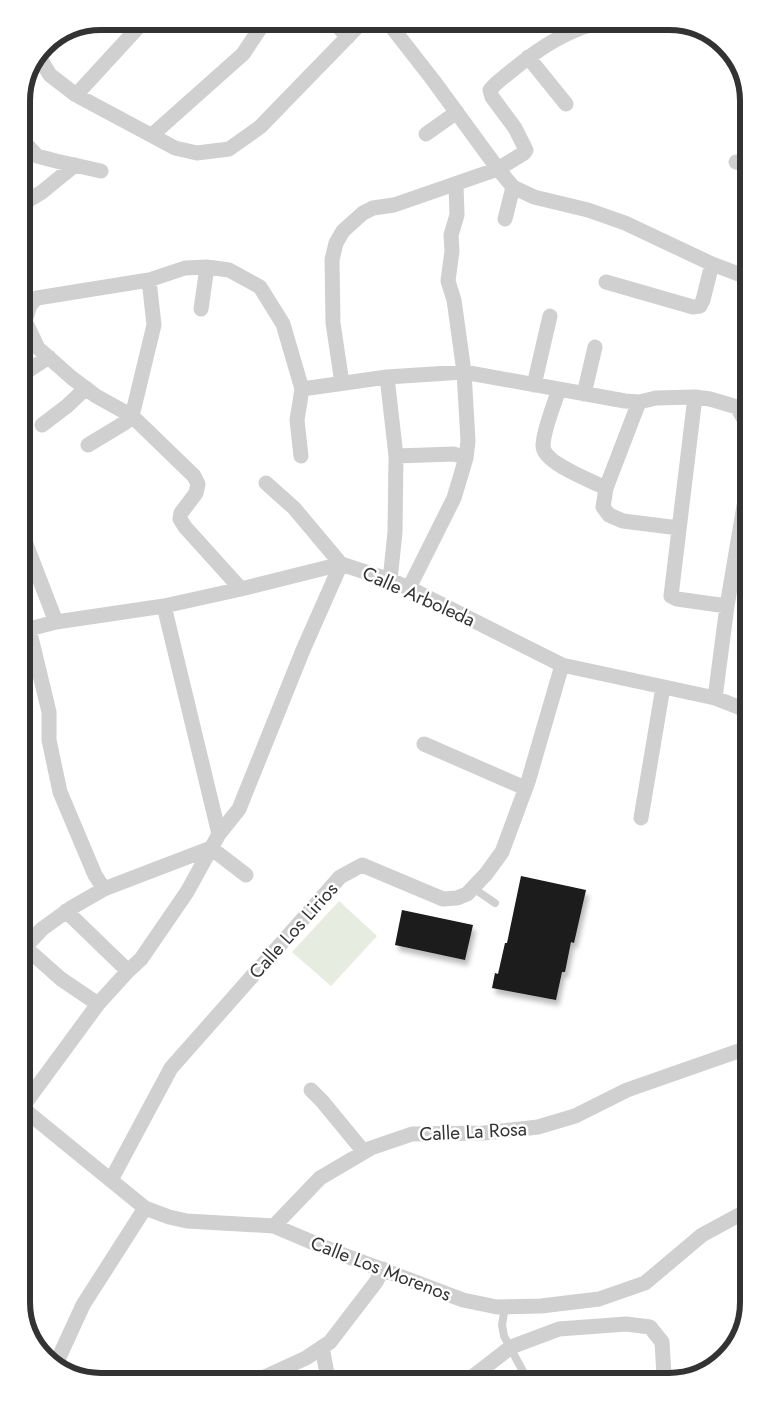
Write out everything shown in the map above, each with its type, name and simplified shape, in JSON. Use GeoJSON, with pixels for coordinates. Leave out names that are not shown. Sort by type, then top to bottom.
{"type":"FeatureCollection","features":[{"type":"Feature","properties":{"kind":"street"},"geometry":{"type":"LineString","coordinates":[[76,95],[136,30]]}},
{"type":"Feature","properties":{"kind":"street"},"geometry":{"type":"LineString","coordinates":[[152,135],[243,54],[259,30]]}},
{"type":"Feature","properties":{"kind":"street"},"geometry":{"type":"LineString","coordinates":[[341,30],[348,37]]}},
{"type":"Feature","properties":{"kind":"street"},"geometry":{"type":"LineString","coordinates":[[42,62],[50,75],[76,95],[175,148],[196,152],[229,149],[260,127],[355,30]]}},
{"type":"Feature","properties":{"kind":"street"},"geometry":{"type":"LineString","coordinates":[[394,30],[513,187],[534,197],[588,210],[625,223],[712,264],[740,274]]}},
{"type":"Feature","properties":{"kind":"street"},"geometry":{"type":"LineString","coordinates":[[342,383],[333,323],[332,260],[336,243],[343,231],[363,213],[373,208],[394,206],[498,169],[524,153],[526,150],[515,128],[492,96],[490,90],[528,57],[576,30]]}},
{"type":"Feature","properties":{"kind":"street"},"geometry":{"type":"LineString","coordinates":[[528,57],[566,104]]}},
{"type":"Feature","properties":{"kind":"street"},"geometry":{"type":"LineString","coordinates":[[426,134],[457,112]]}},
{"type":"Feature","properties":{"kind":"street"},"geometry":{"type":"LineString","coordinates":[[30,149],[37,156],[101,170]]}},
{"type":"Feature","properties":{"kind":"street"},"geometry":{"type":"LineString","coordinates":[[30,200],[75,165]]}},
{"type":"Feature","properties":{"kind":"street"},"geometry":{"type":"LineString","coordinates":[[409,588],[454,498],[466,458],[468,441],[464,372],[454,300],[448,281],[452,251],[451,235],[457,215],[456,184]]}},
{"type":"Feature","properties":{"kind":"street"},"geometry":{"type":"LineString","coordinates":[[505,219],[513,187]]}},
{"type":"Feature","properties":{"kind":"street"},"geometry":{"type":"LineString","coordinates":[[606,282],[693,307],[700,306],[712,264]]}},
{"type":"Feature","properties":{"kind":"street"},"geometry":{"type":"LineString","coordinates":[[201,309],[207,266]]}},
{"type":"Feature","properties":{"kind":"street"},"geometry":{"type":"LineString","coordinates":[[30,305],[37,298],[149,280],[185,268],[207,266],[229,270],[260,288],[283,324],[302,390],[297,420],[301,456]]}},
{"type":"Feature","properties":{"kind":"street"},"geometry":{"type":"LineString","coordinates":[[88,445],[126,422],[132,416],[154,325],[149,280]]}},
{"type":"Feature","properties":{"kind":"street"},"geometry":{"type":"LineString","coordinates":[[534,385],[550,316]]}},
{"type":"Feature","properties":{"kind":"street"},"geometry":{"type":"LineString","coordinates":[[30,331],[38,348],[72,378],[132,416],[194,476],[198,484],[196,493],[181,512],[180,519],[241,589]]}},
{"type":"Feature","properties":{"kind":"street"},"geometry":{"type":"LineString","coordinates":[[584,394],[595,347]]}},
{"type":"Feature","properties":{"kind":"street"},"geometry":{"type":"LineString","coordinates":[[30,369],[49,357]]}},
{"type":"Feature","properties":{"kind":"street"},"geometry":{"type":"LineString","coordinates":[[302,390],[387,377],[464,372],[625,401],[639,402],[656,398],[710,399],[737,407],[740,412]]}},
{"type":"Feature","properties":{"kind":"street"},"geometry":{"type":"LineString","coordinates":[[387,377],[396,456],[395,532],[390,580]]}},
{"type":"Feature","properties":{"kind":"street"},"geometry":{"type":"LineString","coordinates":[[42,425],[67,406],[86,388]]}},
{"type":"Feature","properties":{"kind":"street"},"geometry":{"type":"LineString","coordinates":[[559,389],[545,434],[543,448],[546,456],[558,465],[606,488]]}},
{"type":"Feature","properties":{"kind":"street"},"geometry":{"type":"LineString","coordinates":[[695,398],[671,596],[677,599],[727,606]]}},
{"type":"Feature","properties":{"kind":"street"},"geometry":{"type":"LineString","coordinates":[[639,402],[606,488],[603,507],[609,515],[623,521],[679,528]]}},
{"type":"Feature","properties":{"kind":"street"},"geometry":{"type":"LineString","coordinates":[[396,456],[454,454],[466,458]]}},
{"type":"Feature","properties":{"kind":"street"},"geometry":{"type":"LineString","coordinates":[[30,1097],[98,1004],[141,959],[187,892],[219,834],[239,809],[303,650],[341,564],[294,508],[266,483]]}},
{"type":"Feature","properties":{"kind":"street"},"geometry":{"type":"LineString","coordinates":[[715,698],[727,606],[740,529]]}},
{"type":"Feature","properties":{"kind":"street"},"geometry":{"type":"LineString","coordinates":[[30,555],[56,622]]}},
{"type":"Feature","properties":{"kind":"street","name":"Calle Arboleda"},"geometry":{"type":"LineString","coordinates":[[30,627],[164,606],[341,564],[409,588],[562,665],[715,698],[740,708]]}},
{"type":"Feature","properties":{"kind":"street"},"geometry":{"type":"LineString","coordinates":[[164,606],[219,834]]}},
{"type":"Feature","properties":{"kind":"street"},"geometry":{"type":"LineString","coordinates":[[30,643],[48,712],[49,740],[60,792],[95,875],[104,889]]}},
{"type":"Feature","properties":{"kind":"street","name":"Calle Los Lirios"},"geometry":{"type":"LineString","coordinates":[[111,1180],[171,1068],[340,876],[362,865],[443,899],[457,898],[467,894],[486,874],[502,852],[525,788],[562,665]]}},
{"type":"Feature","properties":{"kind":"street"},"geometry":{"type":"LineString","coordinates":[[641,818],[663,687]]}},
{"type":"Feature","properties":{"kind":"street"},"geometry":{"type":"LineString","coordinates":[[424,744],[525,788]]}},
{"type":"Feature","properties":{"kind":"street"},"geometry":{"type":"LineString","coordinates":[[30,942],[42,928],[66,911],[104,889],[211,848]]}},
{"type":"Feature","properties":{"kind":"street"},"geometry":{"type":"LineString","coordinates":[[211,848],[246,875]]}},
{"type":"Feature","properties":{"kind":"street"},"geometry":{"type":"LineString","coordinates":[[66,911],[128,971]]}},
{"type":"Feature","properties":{"kind":"street"},"geometry":{"type":"LineString","coordinates":[[30,951],[61,979],[98,1004]]}},
{"type":"Feature","properties":{"kind":"street","name":"Calle La Rosa"},"geometry":{"type":"LineString","coordinates":[[274,1226],[320,1178],[371,1148],[412,1134],[484,1133],[538,1127],[575,1116],[627,1090],[740,1050]]}},
{"type":"Feature","properties":{"kind":"street"},"geometry":{"type":"LineString","coordinates":[[311,1090],[364,1152]]}},
{"type":"Feature","properties":{"kind":"street","name":"Calle Los Morenos"},"geometry":{"type":"LineString","coordinates":[[30,1114],[145,1208],[187,1221],[274,1226],[333,1251],[463,1300],[497,1307],[541,1306],[599,1299],[645,1283],[702,1235],[740,1215]]}},
{"type":"Feature","properties":{"kind":"street"},"geometry":{"type":"LineString","coordinates":[[59,1358],[83,1305],[145,1208]]}},
{"type":"Feature","properties":{"kind":"street"},"geometry":{"type":"LineString","coordinates":[[273,1373],[306,1358],[330,1342],[376,1282],[383,1269]]}},
{"type":"Feature","properties":{"kind":"street"},"geometry":{"type":"LineString","coordinates":[[477,1373],[511,1347],[558,1329],[626,1324],[650,1327],[662,1342],[664,1373]]}},
{"type":"Feature","properties":{"kind":"street"},"geometry":{"type":"LineString","coordinates":[[322,1347],[327,1373]]}},
{"type":"Feature","properties":{"kind":"lane"},"geometry":{"type":"LineString","coordinates":[[473,888],[495,903]]}},
{"type":"Feature","properties":{"kind":"lane"},"geometry":{"type":"LineString","coordinates":[[504,1307],[502,1325],[504,1336],[524,1373]]}},
{"type":"Feature","properties":{"kind":"shaded area"},"geometry":{"type":"Polygon","coordinates":[[[339,901],[377,936],[331,986],[292,952],[339,901]]]}},
{"type":"Feature","properties":{"kind":"building"},"geometry":{"type":"Polygon","coordinates":[[[521,876],[586,890],[574,943],[571,942],[565,972],[562,972],[556,1000],[492,988],[495,973],[498,974],[505,943],[507,943],[521,876]]]}},
{"type":"Feature","properties":{"kind":"building"},"geometry":{"type":"Polygon","coordinates":[[[402,910],[473,925],[465,960],[395,945],[402,910]]]}}]}
